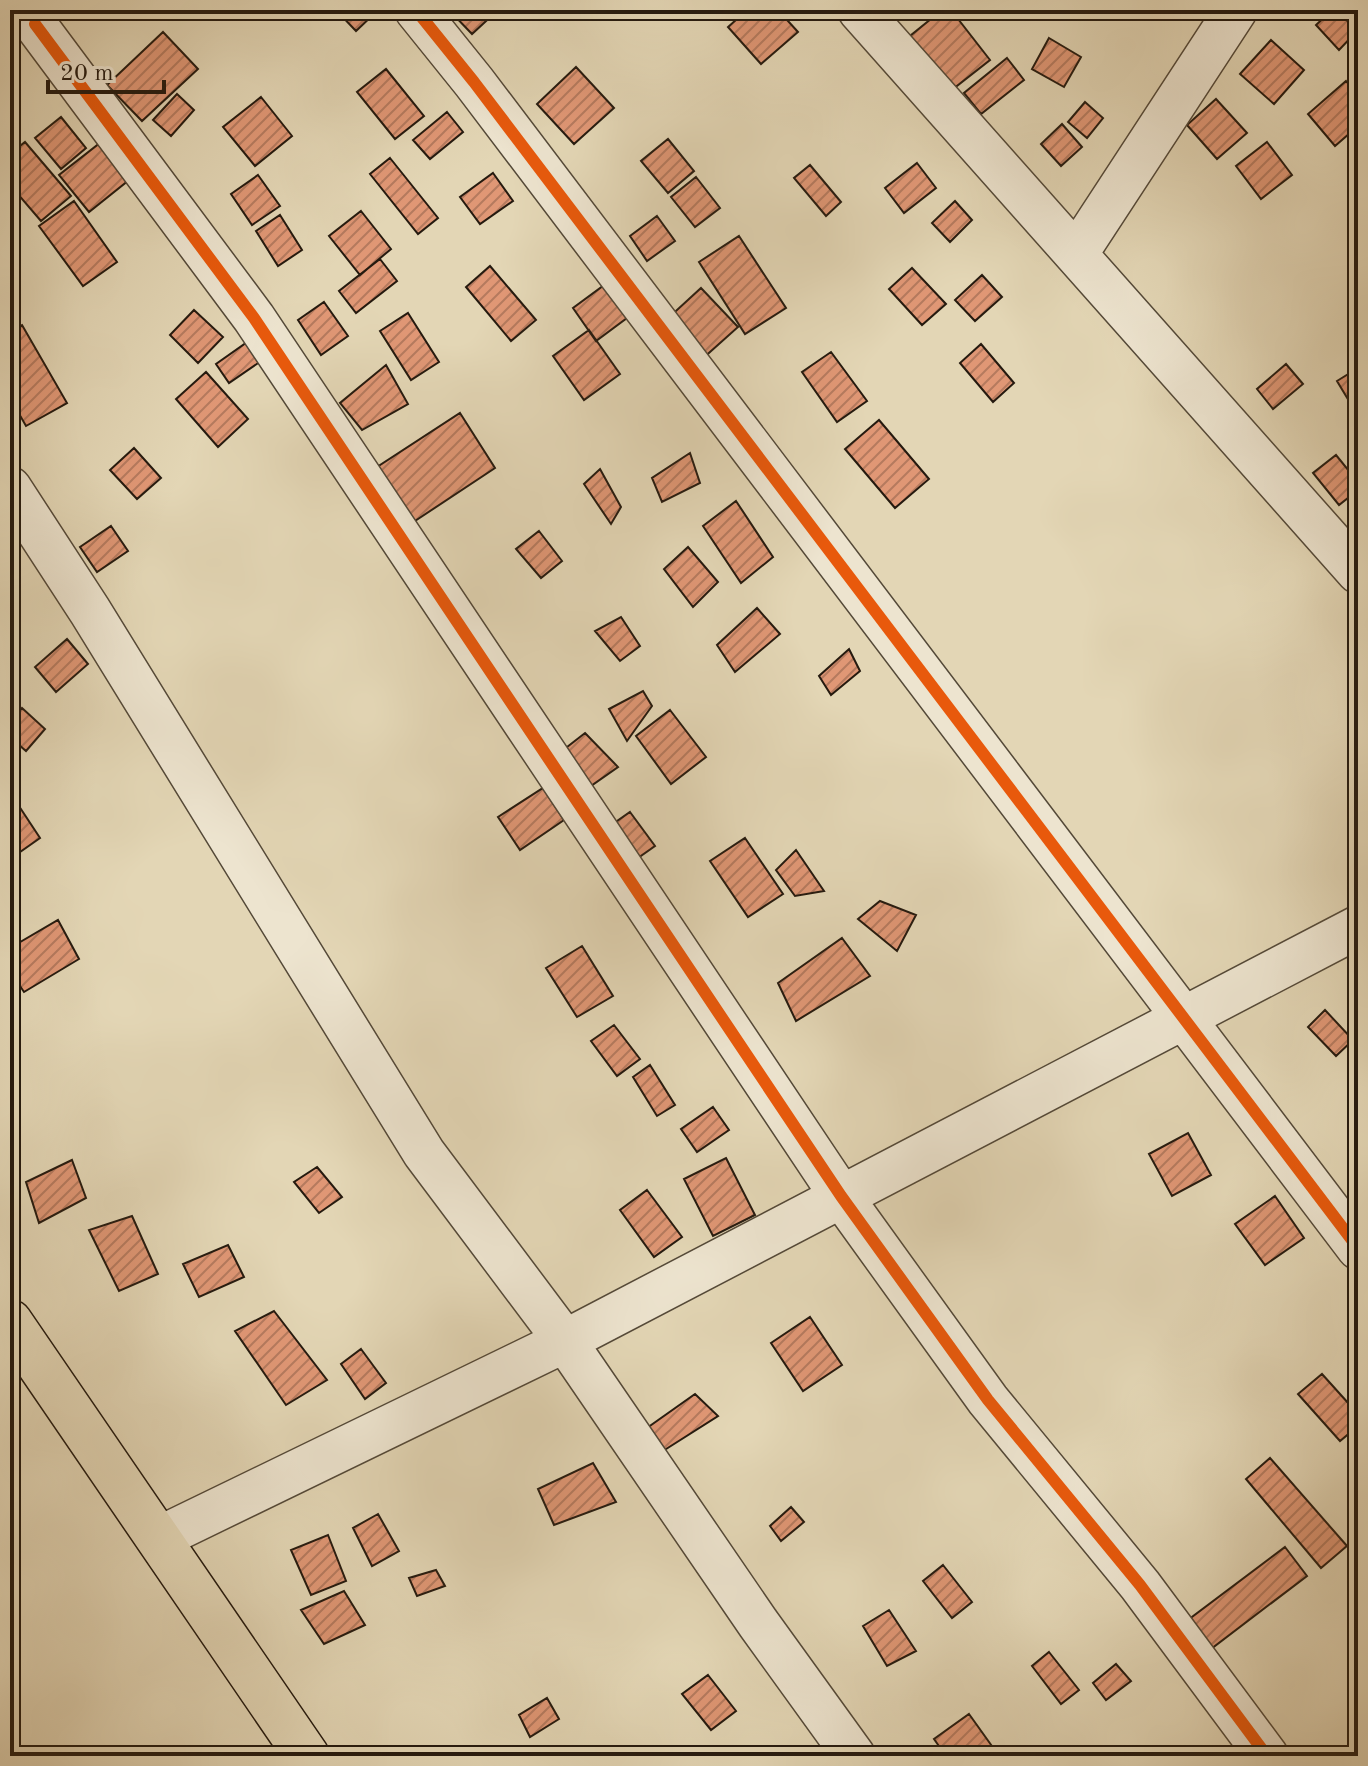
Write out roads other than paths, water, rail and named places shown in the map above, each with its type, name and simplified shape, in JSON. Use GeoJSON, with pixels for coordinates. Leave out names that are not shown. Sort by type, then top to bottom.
{"type":"FeatureCollection","features":[{"type":"Feature","properties":{"kind":"main road"},"geometry":{"type":"LineString","coordinates":[[10,1322],[307,1756]]}},
{"type":"Feature","properties":{"kind":"street"},"geometry":{"type":"LineString","coordinates":[[416,10],[474,82],[1358,1248]]}},
{"type":"Feature","properties":{"kind":"street"},"geometry":{"type":"LineString","coordinates":[[859,10],[1358,572]]}},
{"type":"Feature","properties":{"kind":"street"},"geometry":{"type":"LineString","coordinates":[[1077,253],[1236,10]]}},
{"type":"Feature","properties":{"kind":"street"},"geometry":{"type":"LineString","coordinates":[[32,26],[254,318],[841,1196],[988,1400],[1140,1585],[1267,1756]]}},
{"type":"Feature","properties":{"kind":"street"},"geometry":{"type":"LineString","coordinates":[[10,488],[99,624],[424,1153],[565,1341],[758,1623],[854,1756]]}},
{"type":"Feature","properties":{"kind":"street"},"geometry":{"type":"LineString","coordinates":[[159,1538],[565,1341],[1358,927]]}}]}
